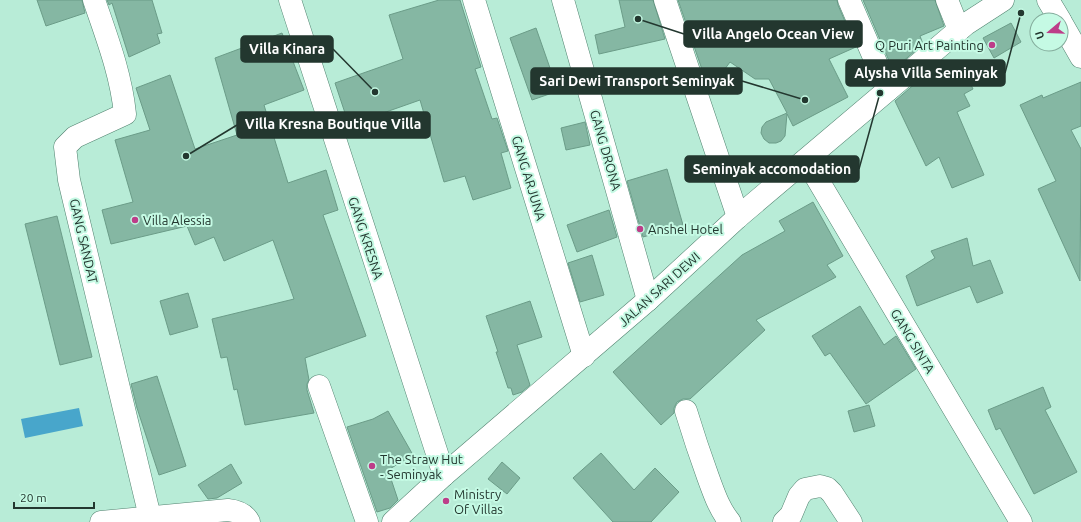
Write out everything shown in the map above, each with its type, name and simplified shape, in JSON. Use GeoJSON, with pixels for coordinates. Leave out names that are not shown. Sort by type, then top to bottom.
{"type":"FeatureCollection","features":[{"type":"Feature","properties":{"kind":"street","name":"GANG SANDAT"},"geometry":{"type":"LineString","coordinates":[[94,0],[123,91],[125,114],[75,137],[65,147],[66,161],[72,194],[150,517]]}},
{"type":"Feature","properties":{"kind":"street","name":"GANG KRESNA"},"geometry":{"type":"LineString","coordinates":[[290,0],[444,475]]}},
{"type":"Feature","properties":{"kind":"street","name":"GANG ARJUNA"},"geometry":{"type":"LineString","coordinates":[[474,0],[584,356]]}},
{"type":"Feature","properties":{"kind":"street","name":"GANG DRONA"},"geometry":{"type":"LineString","coordinates":[[564,0],[648,300]]}},
{"type":"Feature","properties":{"kind":"street"},"geometry":{"type":"LineString","coordinates":[[665,0],[738,217]]}},
{"type":"Feature","properties":{"kind":"street"},"geometry":{"type":"LineString","coordinates":[[849,0],[888,90]]}},
{"type":"Feature","properties":{"kind":"street"},"geometry":{"type":"LineString","coordinates":[[947,0],[958,30]]}},
{"type":"Feature","properties":{"kind":"street","name":"JALAN SARI DEWI"},"geometry":{"type":"LineString","coordinates":[[393,522],[444,475],[648,300],[738,217],[958,30],[1003,0]]}},
{"type":"Feature","properties":{"kind":"street"},"geometry":{"type":"LineString","coordinates":[[1048,0],[1055,12]]}},
{"type":"Feature","properties":{"kind":"street"},"geometry":{"type":"LineString","coordinates":[[1069,36],[1081,57]]}},
{"type":"Feature","properties":{"kind":"street","name":"GANG SINTA"},"geometry":{"type":"LineString","coordinates":[[806,160],[1021,522]]}},
{"type":"Feature","properties":{"kind":"street"},"geometry":{"type":"LineString","coordinates":[[319,386],[367,522]]}},
{"type":"Feature","properties":{"kind":"street"},"geometry":{"type":"LineString","coordinates":[[686,411],[713,492],[725,516],[730,522]]}},
{"type":"Feature","properties":{"kind":"street"},"geometry":{"type":"LineString","coordinates":[[784,522],[791,515],[799,496],[805,489],[820,486],[827,488],[851,522]]}},
{"type":"Feature","properties":{"kind":"street"},"geometry":{"type":"LineString","coordinates":[[101,522],[228,510],[236,511],[244,515],[249,522]]}},
{"type":"Feature","properties":{"kind":"water"},"geometry":{"type":"Polygon","coordinates":[[[79,408],[83,426],[25,438],[21,419],[79,408]]]}},
{"type":"Feature","properties":{"kind":"building"},"geometry":{"type":"Polygon","coordinates":[[[37,0],[82,0],[85,13],[46,26],[37,0]]]}},
{"type":"Feature","properties":{"kind":"building"},"geometry":{"type":"Polygon","coordinates":[[[107,0],[152,0],[162,33],[157,34],[160,43],[129,57],[112,3],[109,5],[107,0]]]}},
{"type":"Feature","properties":{"kind":"building"},"geometry":{"type":"Polygon","coordinates":[[[439,0],[460,0],[481,67],[475,69],[492,119],[497,118],[508,151],[501,153],[511,188],[473,200],[465,176],[444,182],[420,100],[349,125],[335,83],[403,59],[389,15],[439,0]]]}},
{"type":"Feature","properties":{"kind":"building"},"geometry":{"type":"Polygon","coordinates":[[[619,0],[653,0],[665,39],[599,54],[595,35],[625,27],[619,0]]]}},
{"type":"Feature","properties":{"kind":"building"},"geometry":{"type":"Polygon","coordinates":[[[678,0],[837,0],[856,47],[829,59],[848,97],[793,126],[787,114],[785,136],[781,141],[769,143],[764,139],[761,133],[762,127],[766,122],[787,113],[769,79],[755,79],[730,62],[719,77],[712,80],[705,78],[678,0]]]}},
{"type":"Feature","properties":{"kind":"building"},"geometry":{"type":"Polygon","coordinates":[[[863,0],[935,0],[944,26],[920,36],[923,44],[893,70],[863,0]]]}},
{"type":"Feature","properties":{"kind":"building"},"geometry":{"type":"Polygon","coordinates":[[[1011,23],[1021,42],[994,58],[983,38],[1011,23]]]}},
{"type":"Feature","properties":{"kind":"building"},"geometry":{"type":"Polygon","coordinates":[[[536,28],[558,91],[532,100],[510,38],[536,28]]]}},
{"type":"Feature","properties":{"kind":"building"},"geometry":{"type":"Polygon","coordinates":[[[282,33],[304,90],[264,105],[288,183],[326,170],[338,210],[323,215],[366,336],[305,358],[309,380],[307,390],[314,413],[245,425],[237,389],[234,390],[227,357],[221,358],[212,319],[294,299],[273,240],[224,261],[214,237],[195,245],[187,226],[111,244],[102,210],[133,202],[115,140],[150,130],[136,88],[170,75],[195,149],[237,135],[215,58],[282,33]]]}},
{"type":"Feature","properties":{"kind":"building"},"geometry":{"type":"Polygon","coordinates":[[[961,65],[973,89],[964,94],[970,106],[957,112],[984,175],[952,188],[939,157],[926,166],[895,101],[932,69],[935,77],[961,65]]]}},
{"type":"Feature","properties":{"kind":"building"},"geometry":{"type":"Polygon","coordinates":[[[1081,82],[1081,126],[1071,130],[1081,149],[1080,281],[1038,189],[1056,181],[1020,105],[1042,95],[1043,98],[1081,82]]]}},
{"type":"Feature","properties":{"kind":"building"},"geometry":{"type":"Polygon","coordinates":[[[585,122],[590,145],[566,150],[561,128],[585,122]]]}},
{"type":"Feature","properties":{"kind":"building"},"geometry":{"type":"Polygon","coordinates":[[[667,169],[683,225],[643,237],[627,181],[667,169]]]}},
{"type":"Feature","properties":{"kind":"building"},"geometry":{"type":"Polygon","coordinates":[[[813,202],[843,256],[827,265],[836,277],[756,320],[765,330],[690,399],[683,399],[677,402],[674,408],[674,413],[661,425],[613,372],[742,255],[785,231],[779,221],[813,202]]]}},
{"type":"Feature","properties":{"kind":"building"},"geometry":{"type":"Polygon","coordinates":[[[609,210],[617,237],[577,252],[567,225],[609,210]]]}},
{"type":"Feature","properties":{"kind":"building"},"geometry":{"type":"Polygon","coordinates":[[[57,216],[92,357],[60,365],[25,224],[57,216]]]}},
{"type":"Feature","properties":{"kind":"building"},"geometry":{"type":"Polygon","coordinates":[[[967,238],[973,266],[990,260],[1003,293],[977,303],[970,286],[917,306],[906,276],[935,258],[931,251],[967,238]]]}},
{"type":"Feature","properties":{"kind":"building"},"geometry":{"type":"Polygon","coordinates":[[[592,255],[604,295],[580,302],[568,263],[592,255]]]}},
{"type":"Feature","properties":{"kind":"building"},"geometry":{"type":"Polygon","coordinates":[[[188,293],[198,327],[170,335],[160,301],[188,293]]]}},
{"type":"Feature","properties":{"kind":"building"},"geometry":{"type":"Polygon","coordinates":[[[530,301],[542,337],[517,345],[530,385],[522,392],[513,395],[511,388],[508,388],[486,316],[530,301]]]}},
{"type":"Feature","properties":{"kind":"building"},"geometry":{"type":"Polygon","coordinates":[[[860,306],[884,345],[896,336],[916,369],[866,404],[830,353],[825,356],[812,336],[860,306]]]}},
{"type":"Feature","properties":{"kind":"building"},"geometry":{"type":"Polygon","coordinates":[[[157,376],[186,466],[159,475],[137,408],[131,384],[157,376]]]}},
{"type":"Feature","properties":{"kind":"building"},"geometry":{"type":"Polygon","coordinates":[[[1043,387],[1051,407],[1045,410],[1077,472],[1034,494],[1000,428],[996,430],[988,410],[1043,387]]]}},
{"type":"Feature","properties":{"kind":"building"},"geometry":{"type":"Polygon","coordinates":[[[869,405],[875,426],[854,432],[848,411],[869,405]]]}},
{"type":"Feature","properties":{"kind":"building","name":"The Straw Hut - Seminyak"},"geometry":{"type":"Polygon","coordinates":[[[388,411],[413,455],[388,470],[398,500],[390,508],[377,512],[347,427],[373,419],[388,411]]]}},
{"type":"Feature","properties":{"kind":"building"},"geometry":{"type":"Polygon","coordinates":[[[601,453],[634,490],[655,468],[679,492],[651,522],[613,522],[573,478],[601,453]]]}},
{"type":"Feature","properties":{"kind":"building"},"geometry":{"type":"Polygon","coordinates":[[[502,462],[520,478],[507,494],[488,479],[502,462]]]}},
{"type":"Feature","properties":{"kind":"building"},"geometry":{"type":"Polygon","coordinates":[[[231,464],[242,483],[217,498],[208,499],[198,485],[231,464]]]}},
{"type":"Feature","properties":{"kind":"place","name":"Alysha Villa Seminyak"},"geometry":{"type":"Point","coordinates":[1021,13]}},
{"type":"Feature","properties":{"kind":"place","name":"Villa Angelo Ocean View"},"geometry":{"type":"Point","coordinates":[638,19]}},
{"type":"Feature","properties":{"kind":"place","name":"Q Puri Art Painting"},"geometry":{"type":"Point","coordinates":[992,45]}},
{"type":"Feature","properties":{"kind":"place","name":"Villa Kinara"},"geometry":{"type":"Point","coordinates":[375,92]}},
{"type":"Feature","properties":{"kind":"place","name":"Seminyak accomodation"},"geometry":{"type":"Point","coordinates":[880,93]}},
{"type":"Feature","properties":{"kind":"place","name":"Sari Dewi Transport Seminyak"},"geometry":{"type":"Point","coordinates":[805,100]}},
{"type":"Feature","properties":{"kind":"place","name":"Villa Kresna Boutique Villa"},"geometry":{"type":"Point","coordinates":[186,156]}},
{"type":"Feature","properties":{"kind":"place","name":"Villa Alessia"},"geometry":{"type":"Point","coordinates":[135,220]}},
{"type":"Feature","properties":{"kind":"place","name":"Anshel Hotel"},"geometry":{"type":"Point","coordinates":[640,229]}},
{"type":"Feature","properties":{"kind":"place","name":"The Straw Hut - Seminyak"},"geometry":{"type":"Point","coordinates":[372,466]}},
{"type":"Feature","properties":{"kind":"place","name":"Ministry Of Villas"},"geometry":{"type":"Point","coordinates":[446,501]}}]}
